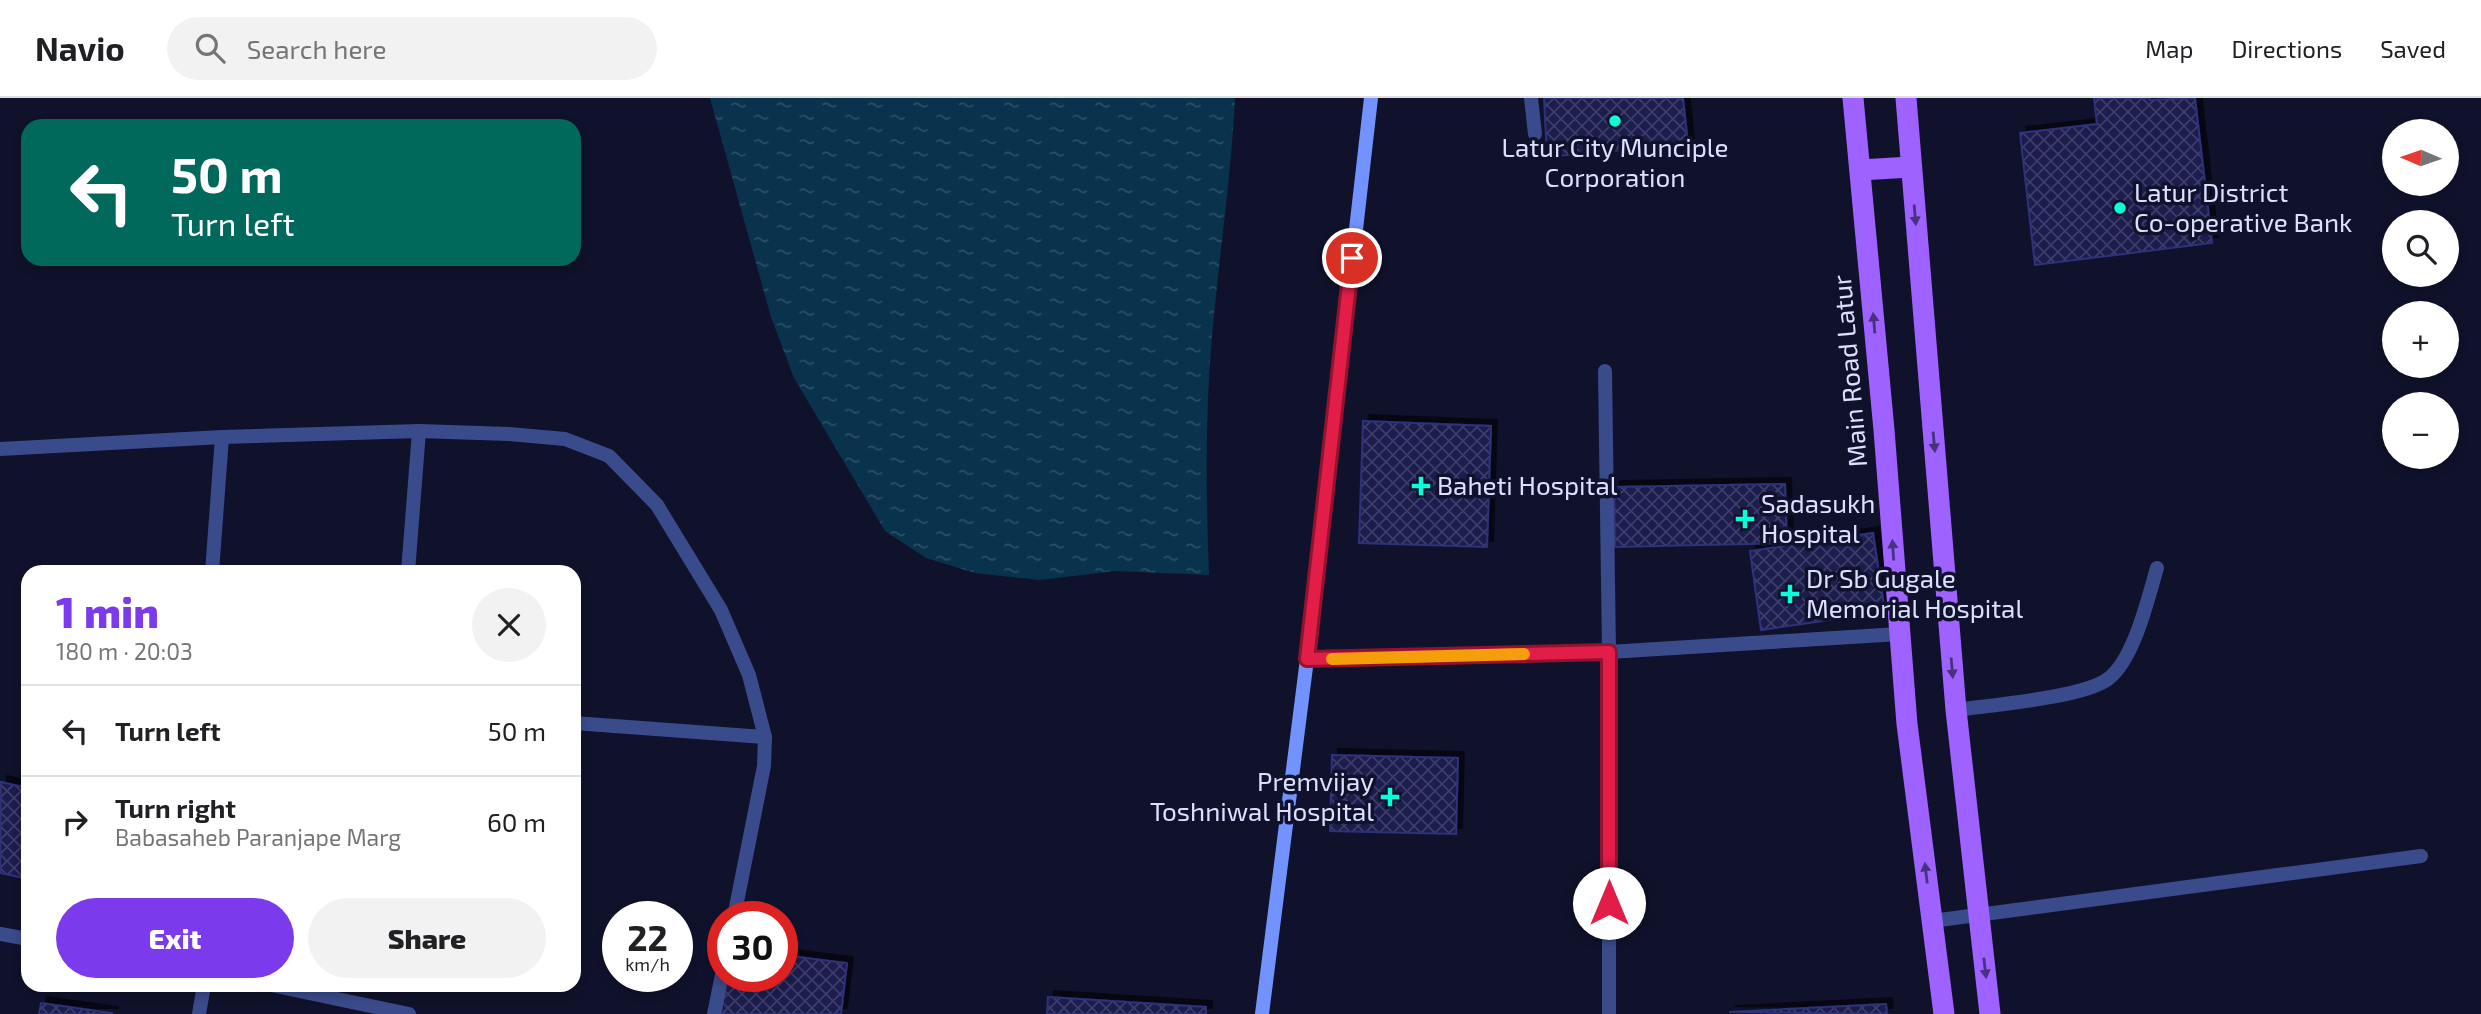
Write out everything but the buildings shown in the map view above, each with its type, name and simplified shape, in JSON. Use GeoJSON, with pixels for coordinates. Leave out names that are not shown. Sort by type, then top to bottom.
{"type":"FeatureCollection","features":[{"type":"Feature","properties":{"kind":"main road","name":"Main Road Latur"},"geometry":{"type":"LineString","coordinates":[[1853,98],[1884,430],[1907,723],[1944,1014]]}},
{"type":"Feature","properties":{"kind":"main road"},"geometry":{"type":"LineString","coordinates":[[1906,98],[1956,710],[1990,1014]]}},
{"type":"Feature","properties":{"kind":"main road"},"geometry":{"type":"LineString","coordinates":[[1860,170],[1911,167]]}},
{"type":"Feature","properties":{"kind":"street"},"geometry":{"type":"LineString","coordinates":[[1262,1014],[1307,659],[1371,98]]}},
{"type":"Feature","properties":{"kind":"street"},"geometry":{"type":"LineString","coordinates":[[1531,98],[1535,134]]}},
{"type":"Feature","properties":{"kind":"street"},"geometry":{"type":"LineString","coordinates":[[1605,371],[1609,652],[1609,1014]]}},
{"type":"Feature","properties":{"kind":"street"},"geometry":{"type":"LineString","coordinates":[[409,565],[419,431]]}},
{"type":"Feature","properties":{"kind":"street"},"geometry":{"type":"LineString","coordinates":[[0,449],[222,437],[419,431],[565,439],[609,456],[657,505],[721,610],[749,675],[765,737],[764,766],[737,901]]}},
{"type":"Feature","properties":{"kind":"street"},"geometry":{"type":"LineString","coordinates":[[213,565],[222,437]]}},
{"type":"Feature","properties":{"kind":"street"},"geometry":{"type":"LineString","coordinates":[[1956,710],[2077,692],[2108,679],[2127,655],[2142,621],[2157,568]]}},
{"type":"Feature","properties":{"kind":"street"},"geometry":{"type":"LineString","coordinates":[[1307,659],[1609,652],[1899,634]]}},
{"type":"Feature","properties":{"kind":"street"},"geometry":{"type":"LineString","coordinates":[[581,724],[765,737]]}},
{"type":"Feature","properties":{"kind":"street"},"geometry":{"type":"LineString","coordinates":[[1932,921],[2421,856]]}},
{"type":"Feature","properties":{"kind":"street"},"geometry":{"type":"LineString","coordinates":[[0,934],[21,938]]}},
{"type":"Feature","properties":{"kind":"street"},"geometry":{"type":"LineString","coordinates":[[199,1014],[203,992]]}},
{"type":"Feature","properties":{"kind":"street"},"geometry":{"type":"LineString","coordinates":[[304,992],[409,1014]]}},
{"type":"Feature","properties":{"kind":"street"},"geometry":{"type":"LineString","coordinates":[[714,1014],[719,992]]}},
{"type":"Feature","properties":{"kind":"water"},"geometry":{"type":"Polygon","coordinates":[[[710,98],[1235,98],[1208,395],[1209,575],[1115,571],[1040,580],[975,573],[926,558],[885,531],[794,378],[771,317],[710,98]]]}},
{"type":"Feature","properties":{"kind":"slow traffic"},"geometry":{"type":"LineString","coordinates":[[1332,659],[1524,654]]}},
{"type":"Feature","properties":{"kind":"place","name":"Latur City Munciple Corporation"},"geometry":{"type":"Point","coordinates":[1615,121]}},
{"type":"Feature","properties":{"kind":"place","name":"Latur District Co-operative Bank"},"geometry":{"type":"Point","coordinates":[2120,208]}},
{"type":"Feature","properties":{"kind":"place","name":"Baheti Hospital"},"geometry":{"type":"Point","coordinates":[1421,486]}},
{"type":"Feature","properties":{"kind":"place","name":"Sadasukh Hospital"},"geometry":{"type":"Point","coordinates":[1745,519]}},
{"type":"Feature","properties":{"kind":"place","name":"Dr Sb Gugale Memorial Hospital"},"geometry":{"type":"Point","coordinates":[1790,594]}},
{"type":"Feature","properties":{"kind":"place","name":"Premvijay Toshniwal Hospital"},"geometry":{"type":"Point","coordinates":[1390,797]}},
{"type":"Feature","properties":{"kind":"route"},"geometry":{"type":"LineString","coordinates":[[1352,258],[1307,659],[1609,652],[1609,903]]}}]}
